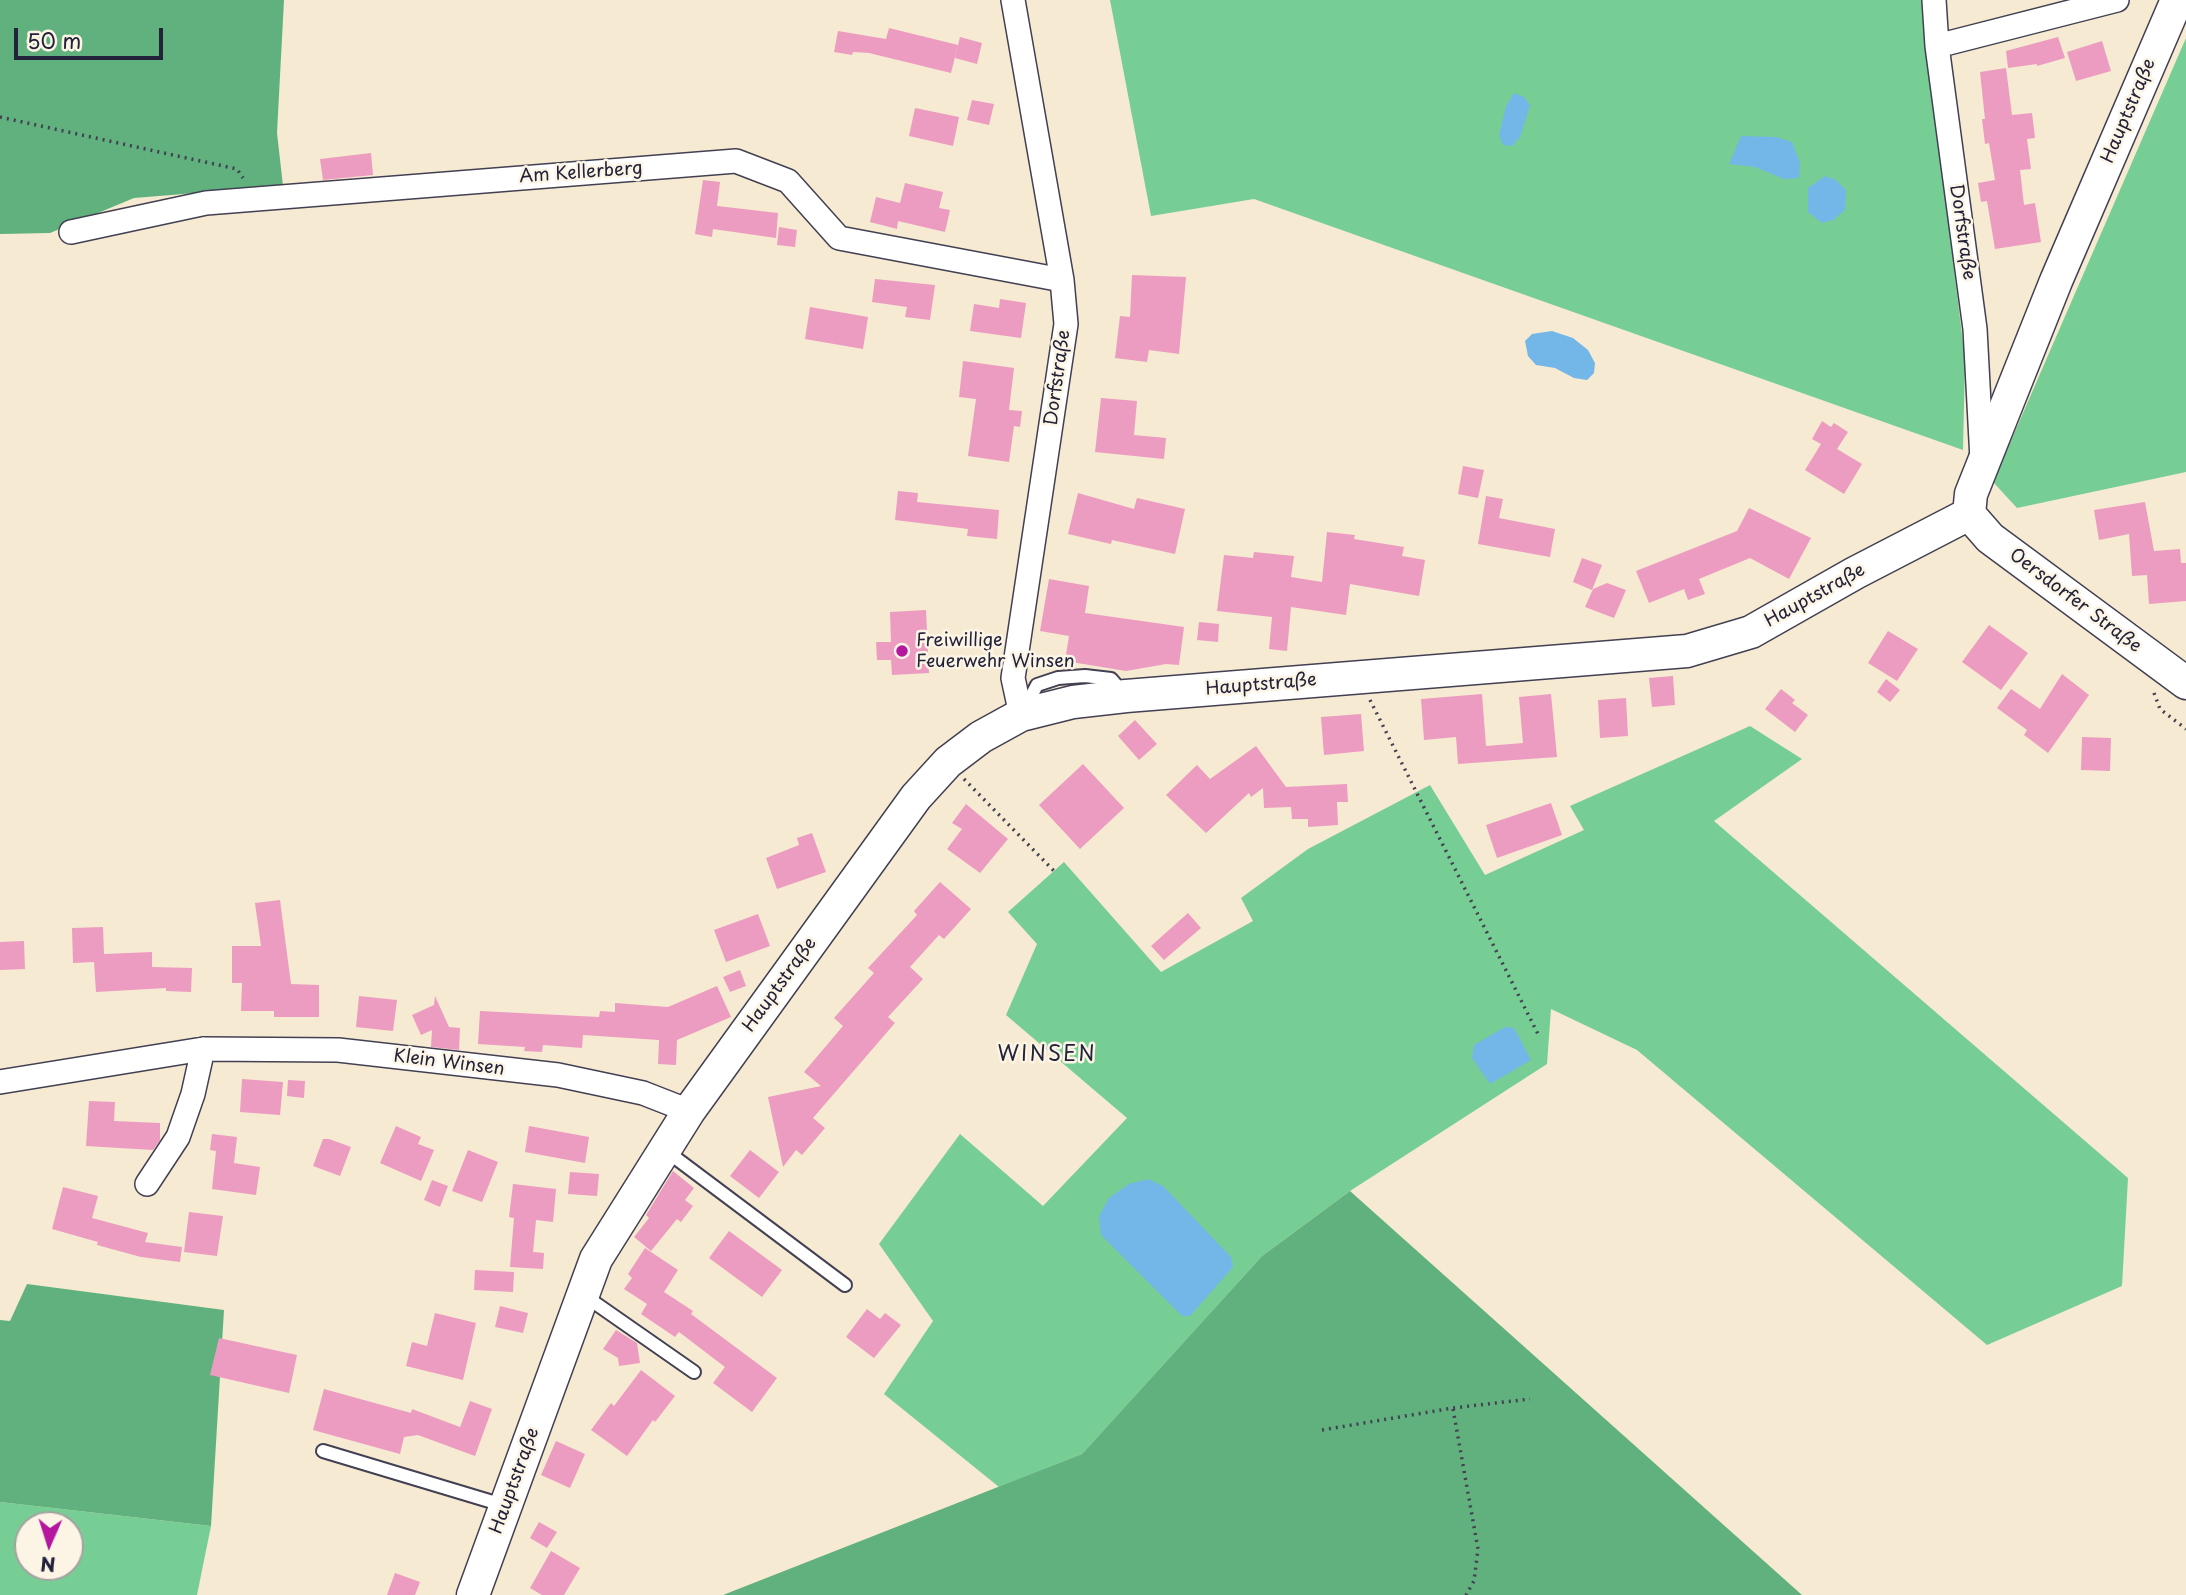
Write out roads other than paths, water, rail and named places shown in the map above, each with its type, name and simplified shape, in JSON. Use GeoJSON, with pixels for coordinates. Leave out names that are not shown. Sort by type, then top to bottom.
{"type":"FeatureCollection","features":[{"type":"Feature","properties":{"kind":"street","name":"Dorfstraße"},"geometry":{"type":"LineString","coordinates":[[1013,0],[1062,280],[1066,324],[1013,678],[1021,715]]}},
{"type":"Feature","properties":{"kind":"street","name":"Dorfstraße"},"geometry":{"type":"LineString","coordinates":[[1934,0],[1937,46],[1975,330],[1982,466]]}},
{"type":"Feature","properties":{"kind":"street"},"geometry":{"type":"LineString","coordinates":[[1937,46],[2117,0]]}},
{"type":"Feature","properties":{"kind":"street","name":"Hauptstraße"},"geometry":{"type":"LineString","coordinates":[[473,1595],[596,1259],[689,1111],[916,797],[948,762],[981,737],[1021,715],[1073,702],[1687,652],[1751,632],[1855,573],[1969,514],[1971,494],[2056,281],[2177,0]]}},
{"type":"Feature","properties":{"kind":"street","name":"Am Kellerberg"},"geometry":{"type":"LineString","coordinates":[[72,232],[206,203],[736,161],[788,181],[839,238],[1062,280]]}},
{"type":"Feature","properties":{"kind":"street","name":"Oersdorfer Straße"},"geometry":{"type":"LineString","coordinates":[[1969,514],[1990,537],[2186,683]]}},
{"type":"Feature","properties":{"kind":"street"},"geometry":{"type":"LineString","coordinates":[[147,1184],[178,1137],[193,1094],[203,1049]]}},
{"type":"Feature","properties":{"kind":"street","name":"Klein Winsen"},"geometry":{"type":"LineString","coordinates":[[0,1082],[203,1049],[338,1050],[558,1076],[643,1093],[689,1111]]}},
{"type":"Feature","properties":{"kind":"lane"},"geometry":{"type":"LineString","coordinates":[[664,1150],[845,1284]]}},
{"type":"Feature","properties":{"kind":"lane"},"geometry":{"type":"LineString","coordinates":[[583,1295],[694,1371]]}},
{"type":"Feature","properties":{"kind":"lane"},"geometry":{"type":"LineString","coordinates":[[323,1451],[506,1507]]}},
{"type":"Feature","properties":{"kind":"water"},"geometry":{"type":"Polygon","coordinates":[[[1514,93],[1524,97],[1530,105],[1520,137],[1512,146],[1503,145],[1499,135],[1506,106],[1514,93]]]}},
{"type":"Feature","properties":{"kind":"water"},"geometry":{"type":"Polygon","coordinates":[[[1741,136],[1776,137],[1792,142],[1800,163],[1799,178],[1784,179],[1755,167],[1729,164],[1741,136]]]}},
{"type":"Feature","properties":{"kind":"water"},"geometry":{"type":"Polygon","coordinates":[[[1825,176],[1836,180],[1846,190],[1845,210],[1833,220],[1822,223],[1808,212],[1808,188],[1825,176]]]}},
{"type":"Feature","properties":{"kind":"water"},"geometry":{"type":"Polygon","coordinates":[[[1552,331],[1573,338],[1588,350],[1595,363],[1594,373],[1587,380],[1574,378],[1555,368],[1536,365],[1528,356],[1525,341],[1532,334],[1552,331]]]}},
{"type":"Feature","properties":{"kind":"water"},"geometry":{"type":"Polygon","coordinates":[[[1505,1027],[1514,1028],[1531,1060],[1490,1084],[1472,1058],[1474,1045],[1505,1027]]]}},
{"type":"Feature","properties":{"kind":"water"},"geometry":{"type":"Polygon","coordinates":[[[1148,1179],[1163,1186],[1231,1257],[1233,1267],[1190,1316],[1182,1316],[1101,1235],[1099,1216],[1109,1198],[1129,1184],[1148,1179]]]}},
{"type":"Feature","properties":{"kind":"place","name":"Freiwillige Feuerwehr Winsen"},"geometry":{"type":"Point","coordinates":[902,651]}},
{"type":"Feature","properties":{"kind":"district","name":"WINSEN"},"geometry":{"type":"Point","coordinates":[1047,1055]}}]}
